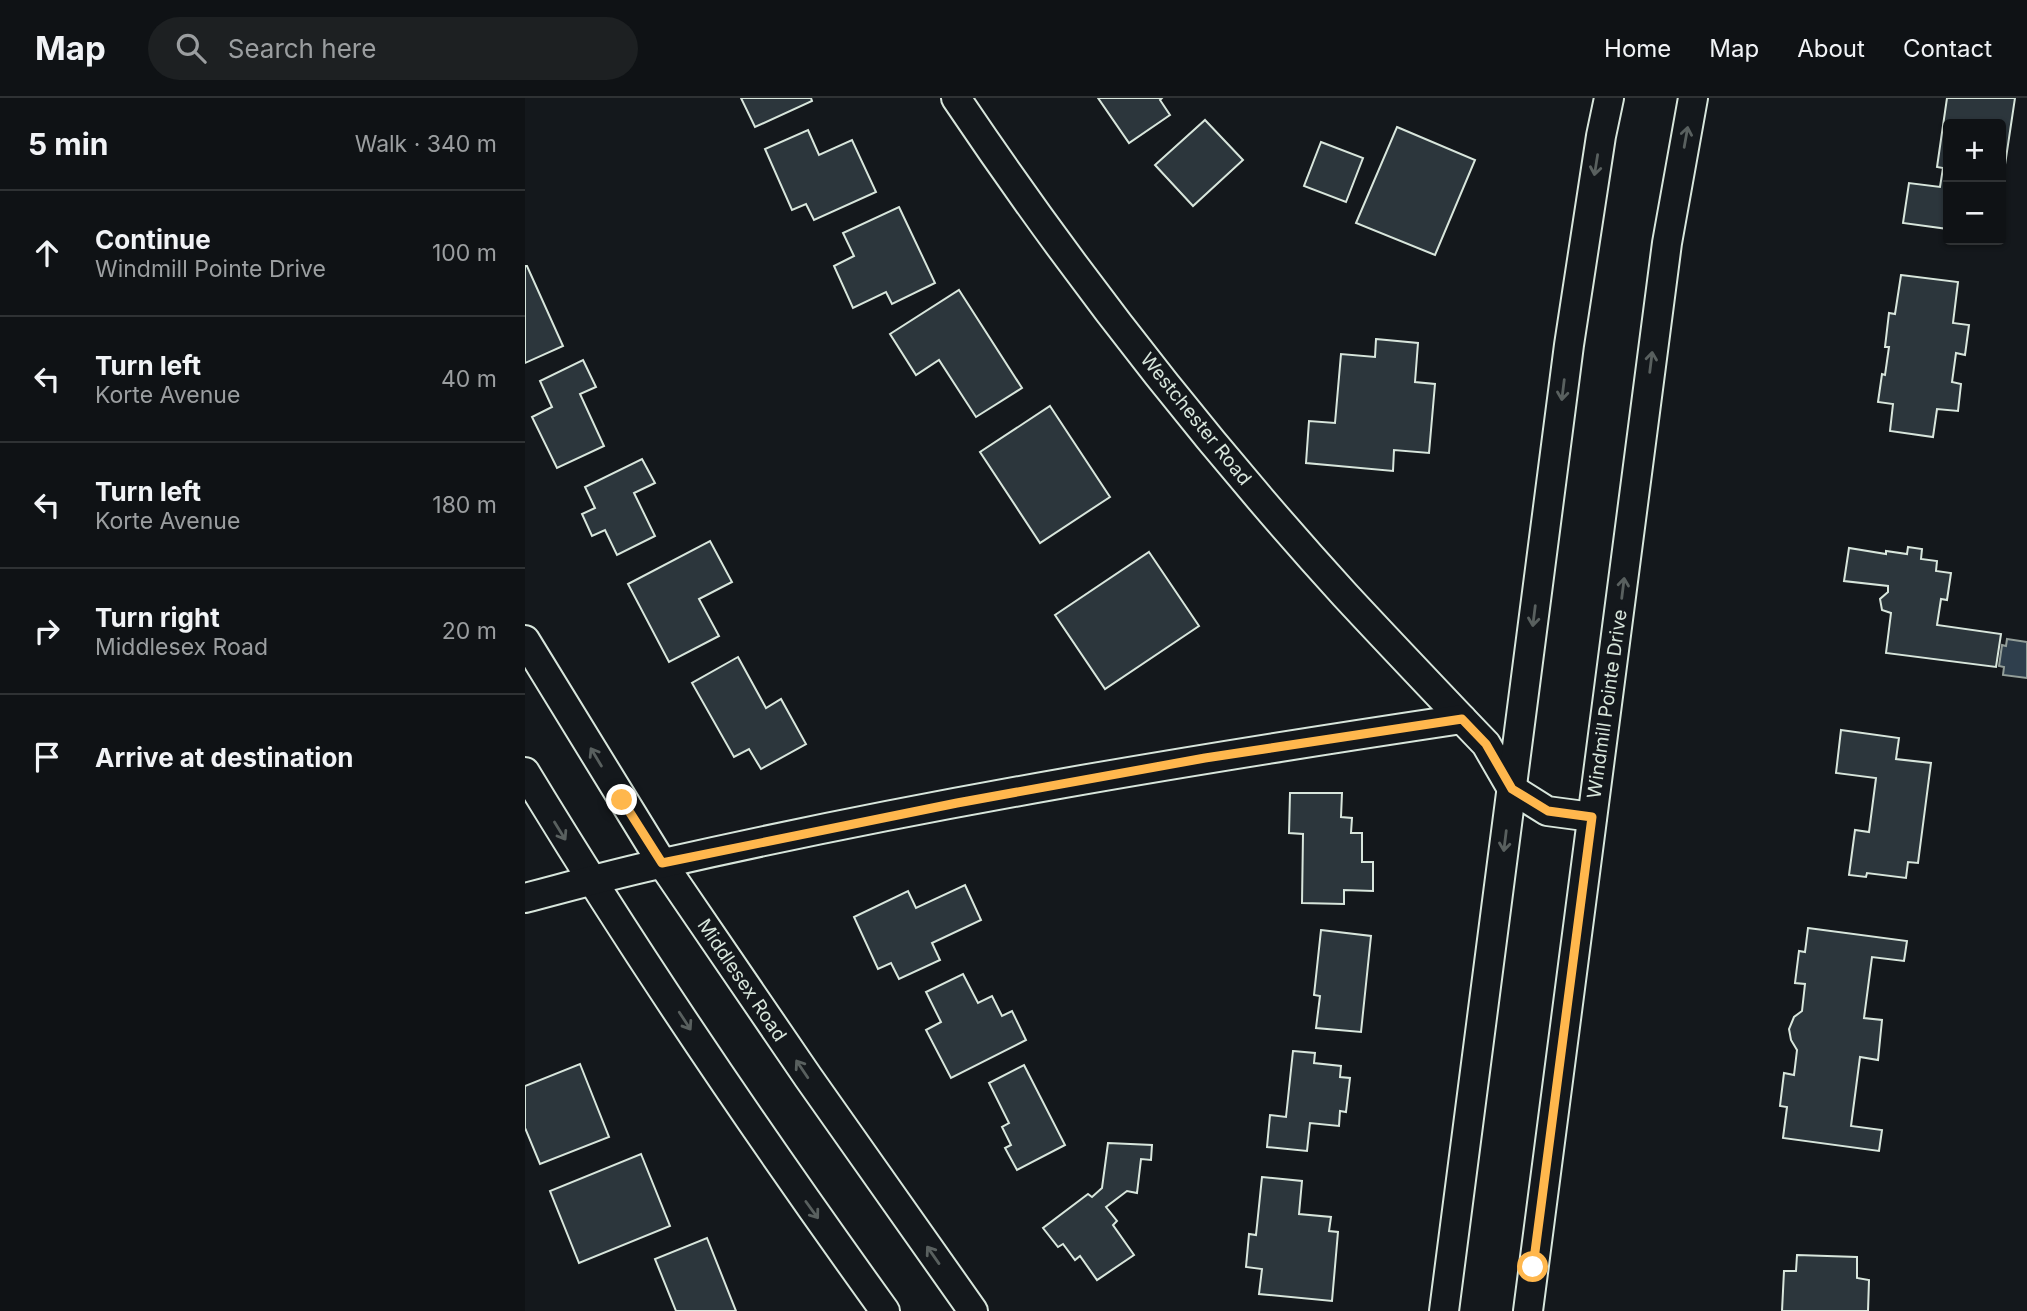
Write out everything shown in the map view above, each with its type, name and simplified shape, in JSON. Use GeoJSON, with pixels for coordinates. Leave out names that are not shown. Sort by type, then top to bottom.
{"type":"FeatureCollection","features":[{"type":"Feature","properties":{"kind":"street","name":"Westchester Road"},"geometry":{"type":"LineString","coordinates":[[956,98],[1112,315],[1216,444],[1344,594],[1486,744],[1512,789]]}},
{"type":"Feature","properties":{"kind":"street"},"geometry":{"type":"LineString","coordinates":[[1444,1311],[1569,345],[1609,98]]}},
{"type":"Feature","properties":{"kind":"street","name":"Windmill Pointe Drive"},"geometry":{"type":"LineString","coordinates":[[1528,1311],[1667,243],[1693,98]]}},
{"type":"Feature","properties":{"kind":"street","name":"Middlesex Road"},"geometry":{"type":"LineString","coordinates":[[525,640],[662,863],[807,1077],[972,1311]]}},
{"type":"Feature","properties":{"kind":"street"},"geometry":{"type":"LineString","coordinates":[[525,898],[662,863],[957,803],[1205,758],[1462,719]]}},
{"type":"Feature","properties":{"kind":"street"},"geometry":{"type":"LineString","coordinates":[[525,772],[593,881],[785,1172],[885,1311]]}},
{"type":"Feature","properties":{"kind":"street"},"geometry":{"type":"LineString","coordinates":[[1512,789],[1548,811],[1592,817]]}},
{"type":"Feature","properties":{"kind":"water"},"geometry":{"type":"Polygon","coordinates":[[[2007,639],[2027,642],[2027,678],[2003,675],[2004,667],[1999,666],[2002,645],[2006,646],[2007,639]]]}},
{"type":"Feature","properties":{"kind":"building"},"geometry":{"type":"Polygon","coordinates":[[[741,98],[811,98],[812,101],[755,127],[741,98]]]}},
{"type":"Feature","properties":{"kind":"building"},"geometry":{"type":"Polygon","coordinates":[[[1098,98],[1162,98],[1160,100],[1170,115],[1129,143],[1098,98]]]}},
{"type":"Feature","properties":{"kind":"building"},"geometry":{"type":"Polygon","coordinates":[[[1947,98],[2015,98],[2006,158],[2006,119],[1944,119],[1947,98]]]}},
{"type":"Feature","properties":{"kind":"building"},"geometry":{"type":"Polygon","coordinates":[[[1205,120],[1243,160],[1193,206],[1155,165],[1205,120]]]}},
{"type":"Feature","properties":{"kind":"building"},"geometry":{"type":"Polygon","coordinates":[[[1943,126],[1943,168],[1937,167],[1943,126]]]}},
{"type":"Feature","properties":{"kind":"building"},"geometry":{"type":"Polygon","coordinates":[[[1397,127],[1475,160],[1435,255],[1356,223],[1397,127]]]}},
{"type":"Feature","properties":{"kind":"building"},"geometry":{"type":"Polygon","coordinates":[[[808,130],[819,155],[852,140],[876,192],[814,220],[806,204],[792,210],[765,149],[808,130]]]}},
{"type":"Feature","properties":{"kind":"building"},"geometry":{"type":"Polygon","coordinates":[[[1321,142],[1363,158],[1346,202],[1304,186],[1321,142]]]}},
{"type":"Feature","properties":{"kind":"building"},"geometry":{"type":"Polygon","coordinates":[[[1943,168],[1943,228],[1903,223],[1909,183],[1940,187],[1943,168]]]}},
{"type":"Feature","properties":{"kind":"building"},"geometry":{"type":"Polygon","coordinates":[[[899,207],[935,283],[892,304],[886,292],[853,308],[834,266],[854,256],[843,233],[899,207]]]}},
{"type":"Feature","properties":{"kind":"building"},"geometry":{"type":"Polygon","coordinates":[[[525,266],[563,346],[525,363],[525,266]]]}},
{"type":"Feature","properties":{"kind":"building"},"geometry":{"type":"Polygon","coordinates":[[[1901,275],[1958,282],[1953,323],[1969,325],[1965,355],[1956,353],[1952,382],[1961,384],[1958,411],[1937,409],[1933,437],[1890,431],[1893,404],[1878,402],[1889,347],[1885,347],[1889,313],[1895,314],[1901,275]]]}},
{"type":"Feature","properties":{"kind":"building"},"geometry":{"type":"Polygon","coordinates":[[[959,290],[1022,388],[976,417],[939,360],[916,375],[890,334],[959,290]]]}},
{"type":"Feature","properties":{"kind":"building"},"geometry":{"type":"Polygon","coordinates":[[[1376,339],[1418,343],[1415,382],[1435,384],[1429,453],[1394,450],[1393,471],[1306,463],[1309,421],[1335,423],[1341,354],[1375,357],[1376,339]]]}},
{"type":"Feature","properties":{"kind":"building"},"geometry":{"type":"Polygon","coordinates":[[[583,360],[596,387],[580,394],[604,446],[557,468],[532,417],[552,407],[540,381],[583,360]]]}},
{"type":"Feature","properties":{"kind":"building"},"geometry":{"type":"Polygon","coordinates":[[[1050,406],[1110,497],[1040,543],[980,452],[1050,406]]]}},
{"type":"Feature","properties":{"kind":"building"},"geometry":{"type":"Polygon","coordinates":[[[642,459],[655,483],[634,493],[655,536],[617,555],[605,530],[592,536],[582,514],[595,508],[585,487],[642,459]]]}},
{"type":"Feature","properties":{"kind":"building"},"geometry":{"type":"Polygon","coordinates":[[[710,541],[732,582],[699,599],[719,636],[669,662],[628,584],[710,541]]]}},
{"type":"Feature","properties":{"kind":"building"},"geometry":{"type":"Polygon","coordinates":[[[1908,547],[1922,549],[1921,559],[1937,561],[1936,571],[1951,573],[1947,600],[1941,599],[1937,625],[2001,634],[1996,667],[1886,653],[1891,613],[1882,610],[1880,599],[1888,592],[1888,586],[1844,581],[1849,548],[1886,554],[1886,551],[1907,554],[1908,547]]]}},
{"type":"Feature","properties":{"kind":"building"},"geometry":{"type":"Polygon","coordinates":[[[1149,552],[1199,626],[1105,689],[1055,615],[1149,552]]]}},
{"type":"Feature","properties":{"kind":"building"},"geometry":{"type":"Polygon","coordinates":[[[738,657],[766,708],[781,699],[806,744],[761,769],[749,749],[734,757],[692,683],[738,657]]]}},
{"type":"Feature","properties":{"kind":"building"},"geometry":{"type":"Polygon","coordinates":[[[1841,730],[1899,738],[1896,759],[1931,763],[1918,863],[1908,862],[1906,878],[1867,873],[1866,877],[1849,875],[1855,830],[1869,832],[1876,778],[1836,773],[1841,730]]]}},
{"type":"Feature","properties":{"kind":"building"},"geometry":{"type":"Polygon","coordinates":[[[1290,793],[1342,793],[1341,817],[1352,818],[1351,833],[1362,833],[1362,862],[1373,862],[1373,891],[1344,890],[1344,904],[1302,903],[1303,834],[1289,833],[1290,793]]]}},
{"type":"Feature","properties":{"kind":"building"},"geometry":{"type":"Polygon","coordinates":[[[965,885],[981,920],[932,943],[940,960],[899,979],[891,963],[878,969],[854,917],[908,891],[916,908],[965,885]]]}},
{"type":"Feature","properties":{"kind":"building"},"geometry":{"type":"Polygon","coordinates":[[[1808,928],[1907,941],[1904,961],[1872,957],[1864,1018],[1882,1020],[1878,1060],[1860,1057],[1851,1126],[1882,1130],[1879,1151],[1783,1138],[1787,1107],[1780,1106],[1784,1073],[1794,1075],[1797,1050],[1789,1029],[1794,1017],[1802,1011],[1805,984],[1795,983],[1799,951],[1805,952],[1808,928]]]}},
{"type":"Feature","properties":{"kind":"building"},"geometry":{"type":"Polygon","coordinates":[[[1321,930],[1371,936],[1361,1032],[1316,1028],[1320,996],[1314,995],[1321,930]]]}},
{"type":"Feature","properties":{"kind":"building"},"geometry":{"type":"Polygon","coordinates":[[[963,974],[978,1003],[992,996],[1002,1016],[1012,1011],[1026,1040],[951,1078],[926,1030],[941,1022],[926,992],[963,974]]]}},
{"type":"Feature","properties":{"kind":"building"},"geometry":{"type":"Polygon","coordinates":[[[1293,1051],[1315,1053],[1314,1063],[1341,1066],[1340,1077],[1350,1078],[1346,1112],[1340,1111],[1339,1126],[1310,1123],[1307,1151],[1267,1147],[1270,1115],[1286,1117],[1293,1051]]]}},
{"type":"Feature","properties":{"kind":"building"},"geometry":{"type":"Polygon","coordinates":[[[580,1064],[609,1137],[540,1164],[525,1128],[525,1086],[580,1064]]]}},
{"type":"Feature","properties":{"kind":"building"},"geometry":{"type":"Polygon","coordinates":[[[1024,1065],[1065,1145],[1017,1170],[1005,1148],[1011,1145],[1002,1127],[1009,1123],[989,1083],[1024,1065]]]}},
{"type":"Feature","properties":{"kind":"building"},"geometry":{"type":"Polygon","coordinates":[[[1108,1143],[1152,1145],[1151,1160],[1141,1159],[1137,1193],[1127,1191],[1106,1207],[1117,1221],[1113,1225],[1134,1255],[1097,1280],[1080,1256],[1075,1260],[1063,1244],[1058,1247],[1043,1228],[1088,1194],[1092,1197],[1102,1188],[1108,1143]]]}},
{"type":"Feature","properties":{"kind":"building"},"geometry":{"type":"Polygon","coordinates":[[[641,1154],[670,1226],[579,1263],[550,1191],[641,1154]]]}},
{"type":"Feature","properties":{"kind":"building"},"geometry":{"type":"Polygon","coordinates":[[[1262,1177],[1302,1181],[1299,1214],[1331,1217],[1329,1231],[1338,1232],[1332,1301],[1259,1294],[1262,1269],[1246,1267],[1249,1234],[1256,1235],[1262,1177]]]}},
{"type":"Feature","properties":{"kind":"building"},"geometry":{"type":"Polygon","coordinates":[[[707,1238],[736,1311],[676,1311],[655,1259],[707,1238]]]}},
{"type":"Feature","properties":{"kind":"building"},"geometry":{"type":"Polygon","coordinates":[[[1797,1255],[1857,1257],[1857,1278],[1869,1280],[1868,1311],[1782,1311],[1784,1271],[1796,1271],[1797,1255]]]}},
{"type":"Feature","properties":{"kind":"route"},"geometry":{"type":"LineString","coordinates":[[622,800],[662,863],[957,803],[1205,758],[1462,719],[1486,744],[1512,789],[1548,811],[1592,817],[1533,1267]]}}]}
